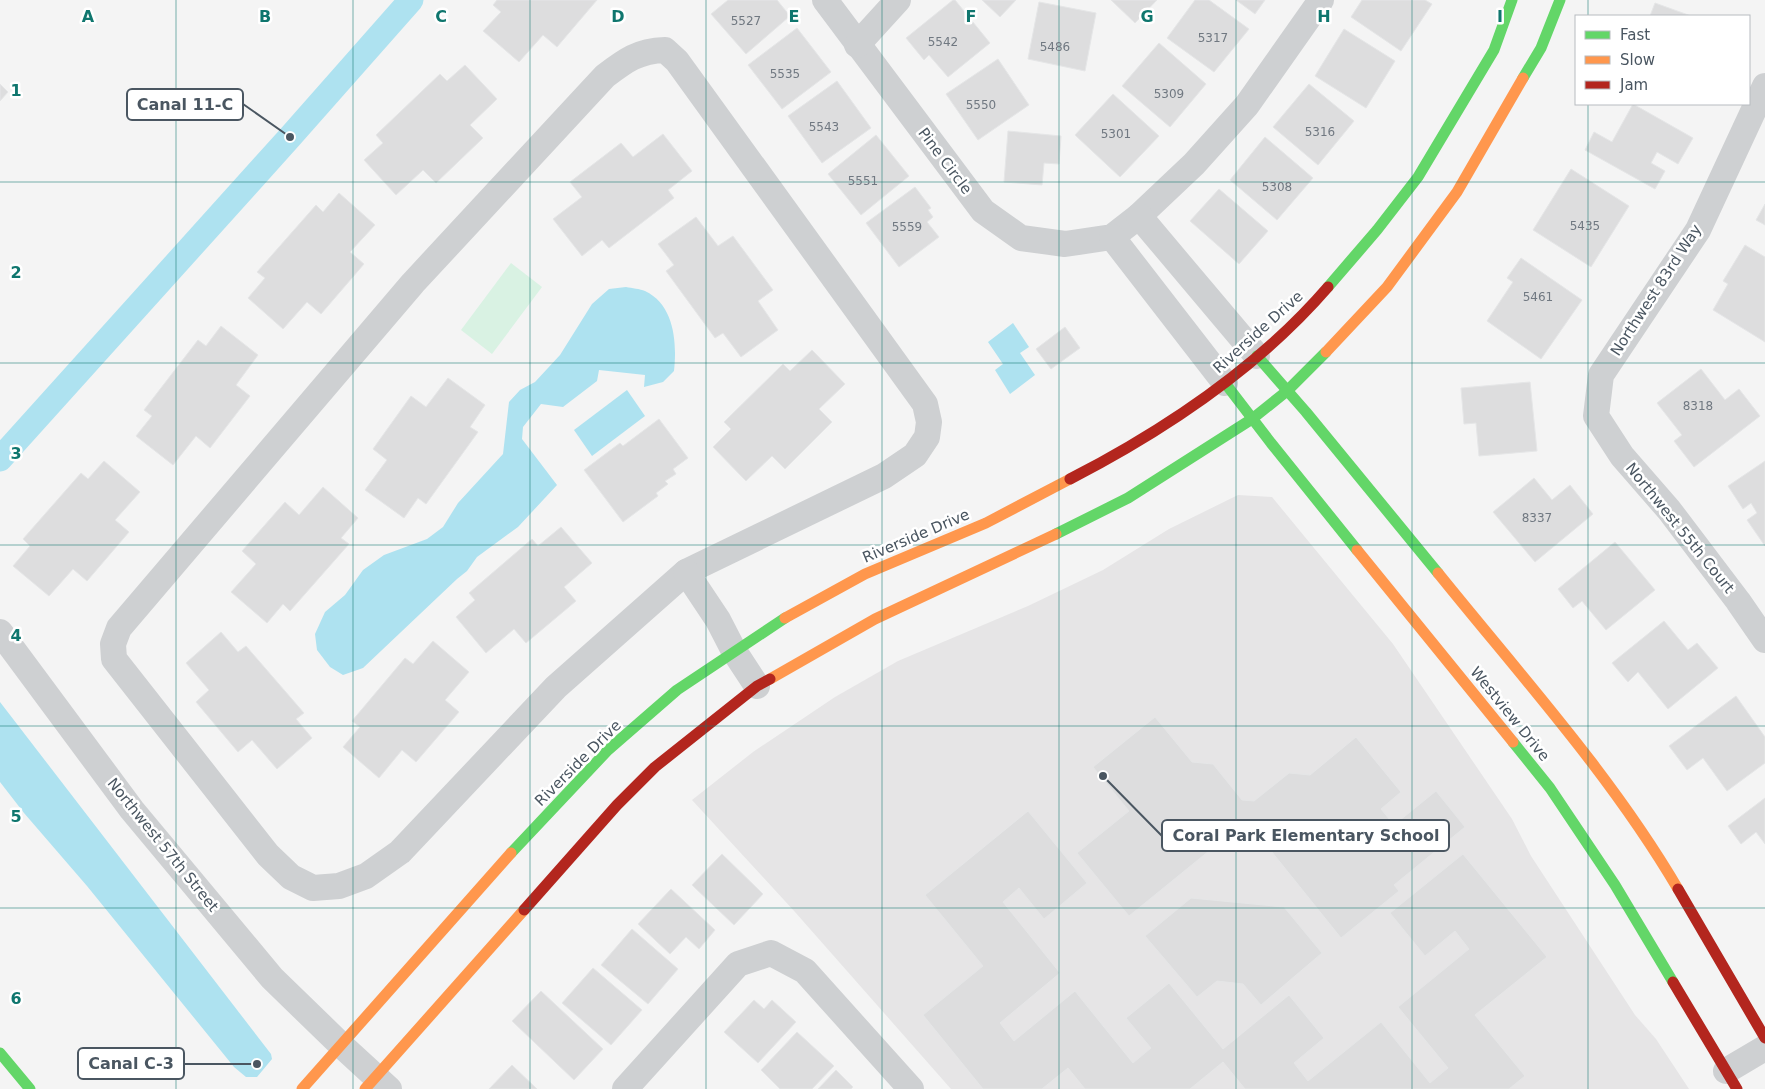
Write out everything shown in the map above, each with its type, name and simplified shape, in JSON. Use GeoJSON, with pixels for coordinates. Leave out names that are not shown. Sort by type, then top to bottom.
{"type":"FeatureCollection","features":[{"type":"Feature","properties":{"kind":"main road","name":"Riverside Drive"},"geometry":{"type":"LineString","coordinates":[[302,1089],[515,849],[608,750],[677,690],[775,623],[865,574],[986,523],[1107,460],[1206,397],[1257,356],[1309,309],[1377,230],[1418,177],[1494,50],[1512,0]]}},
{"type":"Feature","properties":{"kind":"main road"},"geometry":{"type":"LineString","coordinates":[[376,1085],[617,805],[655,767],[757,686],[876,618],[1007,558],[1128,498],[1252,419],[1287,390],[1340,338],[1387,287],[1457,192],[1541,48],[1560,0]]}},
{"type":"Feature","properties":{"kind":"main road"},"geometry":{"type":"LineString","coordinates":[[1257,356],[1287,390],[1591,761],[1661,861],[1765,1038]]}},
{"type":"Feature","properties":{"kind":"main road","name":"Westview Drive"},"geometry":{"type":"LineString","coordinates":[[1225,383],[1550,788],[1615,885],[1731,1080]]}},
{"type":"Feature","properties":{"kind":"main road"},"geometry":{"type":"LineString","coordinates":[[0,1053],[30,1089]]}},
{"type":"Feature","properties":{"kind":"street","name":"Pine Circle"},"geometry":{"type":"LineString","coordinates":[[825,0],[983,211],[1021,238],[1065,244],[1112,237],[1139,216],[1194,164],[1247,106],[1321,0]]}},
{"type":"Feature","properties":{"kind":"street"},"geometry":{"type":"LineString","coordinates":[[858,45],[898,0]]}},
{"type":"Feature","properties":{"kind":"street"},"geometry":{"type":"LineString","coordinates":[[649,50],[665,50],[677,61],[925,404],[929,422],[927,437],[915,455],[884,476],[686,572],[556,687],[400,852],[366,876],[339,886],[313,888],[291,877],[268,855],[114,659],[113,644],[119,628],[413,283],[605,76],[627,60],[649,50]]}},
{"type":"Feature","properties":{"kind":"street","name":"Northwest 83rd Way"},"geometry":{"type":"LineString","coordinates":[[1596,416],[1600,375],[1698,230],[1765,86]]}},
{"type":"Feature","properties":{"kind":"street"},"geometry":{"type":"LineString","coordinates":[[1139,216],[1257,356]]}},
{"type":"Feature","properties":{"kind":"street"},"geometry":{"type":"LineString","coordinates":[[1112,237],[1225,383]]}},
{"type":"Feature","properties":{"kind":"street","name":"Northwest 55th Court"},"geometry":{"type":"LineString","coordinates":[[1596,416],[1622,456],[1668,510],[1738,601],[1765,640]]}},
{"type":"Feature","properties":{"kind":"street"},"geometry":{"type":"LineString","coordinates":[[686,572],[718,620],[734,651],[757,686]]}},
{"type":"Feature","properties":{"kind":"street","name":"Northwest 57th Street"},"geometry":{"type":"LineString","coordinates":[[0,632],[132,810],[272,978],[341,1045],[376,1085]]}},
{"type":"Feature","properties":{"kind":"street"},"geometry":{"type":"LineString","coordinates":[[625,1089],[738,964],[772,953],[805,971],[911,1089]]}},
{"type":"Feature","properties":{"kind":"street"},"geometry":{"type":"LineString","coordinates":[[1731,1080],[1765,1048]]}},
{"type":"Feature","properties":{"kind":"shaded area"},"geometry":{"type":"Polygon","coordinates":[[[1238,495],[1272,497],[1393,644],[1512,819],[1531,856],[1635,1015],[1656,1039],[1689,1089],[951,1089],[795,912],[692,800],[753,752],[835,697],[898,661],[1028,606],[1103,570],[1169,529],[1238,495]]]}},
{"type":"Feature","properties":{"kind":"green space"},"geometry":{"type":"Polygon","coordinates":[[[511,263],[542,287],[492,354],[461,330],[511,263]]]}},
{"type":"Feature","properties":{"kind":"water"},"geometry":{"type":"Polygon","coordinates":[[[626,287],[645,291],[655,297],[663,306],[672,326],[675,349],[674,371],[663,382],[644,387],[645,375],[599,370],[597,381],[563,407],[541,404],[523,427],[522,439],[557,485],[518,527],[477,557],[467,571],[363,668],[343,675],[330,667],[317,650],[315,634],[325,612],[345,595],[363,570],[384,555],[427,539],[443,527],[458,503],[503,454],[509,402],[520,390],[535,382],[560,355],[592,304],[609,289],[626,287]]]}},
{"type":"Feature","properties":{"kind":"water"},"geometry":{"type":"Polygon","coordinates":[[[1013,323],[1029,347],[1020,353],[1035,375],[1010,394],[995,370],[1003,364],[988,342],[1013,323]]]}},
{"type":"Feature","properties":{"kind":"water"},"geometry":{"type":"Polygon","coordinates":[[[627,390],[645,416],[592,456],[574,430],[627,390]]]}},
{"type":"Feature","properties":{"kind":"water"},"geometry":{"type":"Polygon","coordinates":[[[0,702],[271,1054],[272,1059],[257,1077],[246,1077],[234,1067],[0,782],[0,702]]]}},
{"type":"Feature","properties":{"kind":"building"},"geometry":{"type":"Polygon","coordinates":[[[497,0],[597,0],[557,47],[543,35],[519,62],[483,31],[501,12],[493,5],[497,0]]]}},
{"type":"Feature","properties":{"kind":"building"},"geometry":{"type":"Polygon","coordinates":[[[728,0],[777,0],[790,16],[746,54],[711,14],[728,0]]]}},
{"type":"Feature","properties":{"kind":"building"},"geometry":{"type":"Polygon","coordinates":[[[955,0],[990,43],[948,77],[929,55],[924,60],[906,38],[955,0]]]}},
{"type":"Feature","properties":{"kind":"building"},"geometry":{"type":"Polygon","coordinates":[[[982,0],[1016,0],[1000,17],[982,0]]]}},
{"type":"Feature","properties":{"kind":"building"},"geometry":{"type":"Polygon","coordinates":[[[1111,0],[1157,0],[1135,23],[1111,0]]]}},
{"type":"Feature","properties":{"kind":"building"},"geometry":{"type":"Polygon","coordinates":[[[1195,0],[1209,0],[1249,29],[1214,72],[1167,38],[1195,0]]]}},
{"type":"Feature","properties":{"kind":"building"},"geometry":{"type":"Polygon","coordinates":[[[1236,0],[1265,0],[1255,14],[1236,0]]]}},
{"type":"Feature","properties":{"kind":"building"},"geometry":{"type":"Polygon","coordinates":[[[1362,0],[1425,0],[1432,4],[1401,51],[1351,17],[1362,0]]]}},
{"type":"Feature","properties":{"kind":"building"},"geometry":{"type":"Polygon","coordinates":[[[1039,2],[1096,13],[1085,71],[1028,59],[1039,2]]]}},
{"type":"Feature","properties":{"kind":"building"},"geometry":{"type":"Polygon","coordinates":[[[1655,3],[1688,15],[1650,15],[1655,3]]]}},
{"type":"Feature","properties":{"kind":"building"},"geometry":{"type":"Polygon","coordinates":[[[797,28],[831,72],[782,109],[748,65],[797,28]]]}},
{"type":"Feature","properties":{"kind":"building"},"geometry":{"type":"Polygon","coordinates":[[[1344,29],[1395,61],[1366,108],[1315,76],[1344,29]]]}},
{"type":"Feature","properties":{"kind":"building"},"geometry":{"type":"Polygon","coordinates":[[[1159,43],[1206,84],[1170,127],[1122,86],[1159,43]]]}},
{"type":"Feature","properties":{"kind":"building"},"geometry":{"type":"Polygon","coordinates":[[[998,59],[1029,105],[978,140],[946,94],[998,59]]]}},
{"type":"Feature","properties":{"kind":"building"},"geometry":{"type":"Polygon","coordinates":[[[465,65],[497,99],[470,125],[483,138],[436,183],[423,170],[396,195],[364,160],[383,143],[376,135],[440,74],[447,81],[465,65]]]}},
{"type":"Feature","properties":{"kind":"building"},"geometry":{"type":"Polygon","coordinates":[[[837,81],[871,128],[822,163],[788,116],[837,81]]]}},
{"type":"Feature","properties":{"kind":"building"},"geometry":{"type":"Polygon","coordinates":[[[0,84],[8,92],[0,101],[0,84]]]}},
{"type":"Feature","properties":{"kind":"building"},"geometry":{"type":"Polygon","coordinates":[[[1309,84],[1354,121],[1318,165],[1273,127],[1309,84]]]}},
{"type":"Feature","properties":{"kind":"building"},"geometry":{"type":"Polygon","coordinates":[[[1113,94],[1159,136],[1120,177],[1075,135],[1113,94]]]}},
{"type":"Feature","properties":{"kind":"building"},"geometry":{"type":"Polygon","coordinates":[[[1632,105],[1693,138],[1678,164],[1657,152],[1651,163],[1665,171],[1655,189],[1585,150],[1594,132],[1612,142],[1632,105]]]}},
{"type":"Feature","properties":{"kind":"building"},"geometry":{"type":"Polygon","coordinates":[[[1008,131],[1061,136],[1059,164],[1044,163],[1042,185],[1004,182],[1008,131]]]}},
{"type":"Feature","properties":{"kind":"building"},"geometry":{"type":"Polygon","coordinates":[[[663,134],[692,171],[668,190],[674,198],[609,248],[602,240],[582,256],[553,219],[582,197],[570,182],[621,143],[633,157],[663,134]]]}},
{"type":"Feature","properties":{"kind":"building"},"geometry":{"type":"Polygon","coordinates":[[[876,135],[909,176],[861,215],[828,174],[876,135]]]}},
{"type":"Feature","properties":{"kind":"building"},"geometry":{"type":"Polygon","coordinates":[[[1265,137],[1313,178],[1277,220],[1230,180],[1265,137]]]}},
{"type":"Feature","properties":{"kind":"building"},"geometry":{"type":"Polygon","coordinates":[[[1571,169],[1629,206],[1591,267],[1533,230],[1571,169]]]}},
{"type":"Feature","properties":{"kind":"building"},"geometry":{"type":"Polygon","coordinates":[[[915,187],[931,208],[928,210],[933,217],[927,222],[939,237],[899,267],[866,223],[915,187]]]}},
{"type":"Feature","properties":{"kind":"building"},"geometry":{"type":"Polygon","coordinates":[[[1219,189],[1268,231],[1239,264],[1190,221],[1219,189]]]}},
{"type":"Feature","properties":{"kind":"building"},"geometry":{"type":"Polygon","coordinates":[[[339,193],[375,225],[350,252],[364,264],[321,314],[307,302],[283,329],[248,298],[265,278],[257,272],[316,205],[323,212],[339,193]]]}},
{"type":"Feature","properties":{"kind":"building"},"geometry":{"type":"Polygon","coordinates":[[[1765,204],[1765,225],[1756,220],[1765,204]]]}},
{"type":"Feature","properties":{"kind":"building"},"geometry":{"type":"Polygon","coordinates":[[[696,217],[718,246],[733,236],[773,290],[758,301],[778,330],[741,357],[723,333],[715,338],[666,271],[674,265],[658,244],[696,217]]]}},
{"type":"Feature","properties":{"kind":"building"},"geometry":{"type":"Polygon","coordinates":[[[1745,245],[1765,257],[1765,342],[1713,310],[1728,284],[1723,281],[1745,245]]]}},
{"type":"Feature","properties":{"kind":"building"},"geometry":{"type":"Polygon","coordinates":[[[1521,258],[1582,300],[1541,359],[1487,321],[1513,282],[1507,278],[1521,258]]]}},
{"type":"Feature","properties":{"kind":"building"},"geometry":{"type":"Polygon","coordinates":[[[221,326],[258,355],[236,385],[250,396],[210,448],[196,436],[173,465],[136,436],[152,416],[144,410],[198,340],[206,346],[221,326]]]}},
{"type":"Feature","properties":{"kind":"building"},"geometry":{"type":"Polygon","coordinates":[[[1065,327],[1080,348],[1051,369],[1036,349],[1065,327]]]}},
{"type":"Feature","properties":{"kind":"building"},"geometry":{"type":"Polygon","coordinates":[[[812,350],[845,384],[819,409],[832,422],[785,469],[772,456],[746,481],[713,447],[731,429],[724,422],[783,364],[790,371],[812,350]]]}},
{"type":"Feature","properties":{"kind":"building"},"geometry":{"type":"Polygon","coordinates":[[[1701,369],[1725,400],[1739,389],[1760,416],[1694,467],[1674,441],[1682,435],[1657,403],[1701,369]]]}},
{"type":"Feature","properties":{"kind":"building"},"geometry":{"type":"Polygon","coordinates":[[[448,378],[485,405],[470,427],[478,432],[426,504],[418,498],[404,518],[365,490],[387,460],[373,449],[411,396],[426,407],[448,378]]]}},
{"type":"Feature","properties":{"kind":"building"},"geometry":{"type":"Polygon","coordinates":[[[1530,382],[1537,451],[1479,456],[1476,423],[1464,424],[1461,388],[1530,382]]]}},
{"type":"Feature","properties":{"kind":"building"},"geometry":{"type":"Polygon","coordinates":[[[659,419],[688,458],[673,469],[676,474],[665,481],[668,484],[656,493],[658,496],[623,522],[584,470],[620,443],[623,446],[659,419]]]}},
{"type":"Feature","properties":{"kind":"building"},"geometry":{"type":"Polygon","coordinates":[[[104,461],[140,492],[115,520],[129,532],[87,581],[73,569],[49,596],[13,566],[30,546],[23,539],[81,473],[88,479],[104,461]]]}},
{"type":"Feature","properties":{"kind":"building"},"geometry":{"type":"Polygon","coordinates":[[[1765,461],[1765,546],[1747,520],[1757,513],[1751,503],[1743,509],[1728,486],[1765,461]]]}},
{"type":"Feature","properties":{"kind":"building"},"geometry":{"type":"Polygon","coordinates":[[[1534,478],[1552,500],[1570,485],[1593,514],[1535,562],[1493,512],[1534,478]]]}},
{"type":"Feature","properties":{"kind":"building"},"geometry":{"type":"Polygon","coordinates":[[[323,487],[358,518],[341,538],[349,544],[290,611],[283,604],[267,623],[231,592],[256,564],[242,551],[285,502],[299,515],[323,487]]]}},
{"type":"Feature","properties":{"kind":"building"},"geometry":{"type":"Polygon","coordinates":[[[561,527],[592,563],[564,587],[576,601],[526,643],[514,629],[486,653],[456,617],[475,600],[469,593],[532,539],[538,546],[561,527]]]}},
{"type":"Feature","properties":{"kind":"building"},"geometry":{"type":"Polygon","coordinates":[[[1615,542],[1655,590],[1606,630],[1582,601],[1573,608],[1558,589],[1615,542]]]}},
{"type":"Feature","properties":{"kind":"building"},"geometry":{"type":"Polygon","coordinates":[[[1664,621],[1688,650],[1697,643],[1718,668],[1668,709],[1638,672],[1628,682],[1612,663],[1664,621]]]}},
{"type":"Feature","properties":{"kind":"building"},"geometry":{"type":"Polygon","coordinates":[[[221,632],[238,652],[246,646],[304,713],[296,719],[312,738],[277,769],[252,740],[238,752],[196,702],[209,690],[186,663],[221,632]]]}},
{"type":"Feature","properties":{"kind":"building"},"geometry":{"type":"Polygon","coordinates":[[[433,641],[469,672],[445,700],[459,712],[416,762],[402,750],[379,778],[343,747],[360,727],[352,721],[405,658],[413,664],[433,641]]]}},
{"type":"Feature","properties":{"kind":"building"},"geometry":{"type":"Polygon","coordinates":[[[1736,696],[1765,737],[1765,763],[1727,791],[1703,758],[1687,770],[1669,746],[1736,696]]]}},
{"type":"Feature","properties":{"kind":"building"},"geometry":{"type":"Polygon","coordinates":[[[1155,717],[1192,762],[1213,764],[1242,800],[1254,801],[1289,773],[1310,775],[1356,737],[1401,792],[1381,809],[1394,825],[1436,791],[1465,827],[1394,885],[1399,891],[1341,938],[1255,831],[1236,829],[1129,916],[1077,853],[1129,811],[1093,767],[1155,717]]]}},
{"type":"Feature","properties":{"kind":"building"},"geometry":{"type":"Polygon","coordinates":[[[1765,798],[1765,844],[1756,832],[1741,844],[1728,826],[1765,798]]]}},
{"type":"Feature","properties":{"kind":"building"},"geometry":{"type":"Polygon","coordinates":[[[1028,811],[1087,883],[1044,919],[1019,888],[1003,902],[1060,973],[1000,1023],[1014,1041],[1075,991],[1133,1063],[1151,1048],[1126,1018],[1169,983],[1223,1049],[1289,995],[1324,1038],[1294,1063],[1308,1081],[1381,1022],[1430,1083],[1448,1068],[1398,1007],[1469,949],[1455,931],[1425,956],[1390,913],[1463,854],[1547,957],[1475,1015],[1525,1076],[1509,1089],[1245,1089],[1223,1062],[1190,1089],[1085,1089],[1068,1068],[1042,1089],[983,1089],[923,1015],[983,966],[925,895],[1028,811]]]}},
{"type":"Feature","properties":{"kind":"building"},"geometry":{"type":"Polygon","coordinates":[[[722,854],[763,894],[734,925],[692,885],[722,854]]]}},
{"type":"Feature","properties":{"kind":"building"},"geometry":{"type":"Polygon","coordinates":[[[671,889],[715,930],[699,949],[686,937],[670,954],[638,924],[671,889]]]}},
{"type":"Feature","properties":{"kind":"building"},"geometry":{"type":"Polygon","coordinates":[[[1191,898],[1284,907],[1322,953],[1261,1005],[1243,984],[1217,981],[1197,997],[1145,936],[1191,898]]]}},
{"type":"Feature","properties":{"kind":"building"},"geometry":{"type":"Polygon","coordinates":[[[632,929],[678,969],[648,1004],[601,965],[632,929]]]}},
{"type":"Feature","properties":{"kind":"building"},"geometry":{"type":"Polygon","coordinates":[[[593,968],[642,1010],[611,1045],[562,1003],[593,968]]]}},
{"type":"Feature","properties":{"kind":"building"},"geometry":{"type":"Polygon","coordinates":[[[541,991],[603,1049],[574,1080],[512,1021],[541,991]]]}},
{"type":"Feature","properties":{"kind":"building"},"geometry":{"type":"Polygon","coordinates":[[[754,1000],[764,1009],[772,1000],[796,1022],[758,1063],[724,1032],[754,1000]]]}},
{"type":"Feature","properties":{"kind":"building"},"geometry":{"type":"Polygon","coordinates":[[[797,1032],[834,1066],[812,1089],[780,1089],[761,1070],[797,1032]]]}},
{"type":"Feature","properties":{"kind":"building"},"geometry":{"type":"Polygon","coordinates":[[[512,1065],[537,1089],[489,1089],[512,1065]]]}},
{"type":"Feature","properties":{"kind":"building"},"geometry":{"type":"Polygon","coordinates":[[[836,1070],[853,1087],[851,1089],[818,1089],[836,1070]]]}},
{"type":"Feature","properties":{"kind":"waterway"},"geometry":{"type":"LineString","coordinates":[[0,459],[411,0]]}},
{"type":"Feature","properties":{"kind":"traffic: fast"},"geometry":{"type":"LineString","coordinates":[[1328,287],[1377,230],[1418,177],[1494,50],[1512,0]]}},
{"type":"Feature","properties":{"kind":"traffic: fast"},"geometry":{"type":"LineString","coordinates":[[1523,78],[1541,48],[1560,0]]}},
{"type":"Feature","properties":{"kind":"traffic: fast"},"geometry":{"type":"LineString","coordinates":[[1056,534],[1128,498],[1252,419],[1287,391],[1326,352]]}},
{"type":"Feature","properties":{"kind":"traffic: fast"},"geometry":{"type":"LineString","coordinates":[[1257,356],[1306,412],[1438,573]]}},
{"type":"Feature","properties":{"kind":"traffic: fast"},"geometry":{"type":"LineString","coordinates":[[1225,383],[1357,550]]}},
{"type":"Feature","properties":{"kind":"traffic: fast"},"geometry":{"type":"LineString","coordinates":[[511,853],[608,750],[677,690],[785,618]]}},
{"type":"Feature","properties":{"kind":"traffic: fast"},"geometry":{"type":"LineString","coordinates":[[1513,742],[1550,788],[1615,885],[1673,982]]}},
{"type":"Feature","properties":{"kind":"traffic: fast"},"geometry":{"type":"LineString","coordinates":[[0,1053],[30,1089]]}},
{"type":"Feature","properties":{"kind":"traffic: slow"},"geometry":{"type":"LineString","coordinates":[[1326,352],[1387,287],[1457,192],[1523,78]]}},
{"type":"Feature","properties":{"kind":"traffic: slow"},"geometry":{"type":"LineString","coordinates":[[785,618],[865,574],[986,523],[1070,479]]}},
{"type":"Feature","properties":{"kind":"traffic: slow"},"geometry":{"type":"LineString","coordinates":[[770,679],[875,619],[1056,534]]}},
{"type":"Feature","properties":{"kind":"traffic: slow"},"geometry":{"type":"LineString","coordinates":[[1357,550],[1513,742]]}},
{"type":"Feature","properties":{"kind":"traffic: slow"},"geometry":{"type":"LineString","coordinates":[[1438,573],[1595,766],[1652,847],[1678,889]]}},
{"type":"Feature","properties":{"kind":"traffic: slow"},"geometry":{"type":"LineString","coordinates":[[302,1089],[511,853]]}},
{"type":"Feature","properties":{"kind":"traffic: slow"},"geometry":{"type":"LineString","coordinates":[[365,1089],[524,910]]}},
{"type":"Feature","properties":{"kind":"traffic: jam"},"geometry":{"type":"LineString","coordinates":[[1070,479],[1140,440],[1208,395],[1272,344],[1328,287]]}},
{"type":"Feature","properties":{"kind":"traffic: jam"},"geometry":{"type":"LineString","coordinates":[[524,910],[617,805],[655,767],[757,686],[770,679]]}},
{"type":"Feature","properties":{"kind":"traffic: jam"},"geometry":{"type":"LineString","coordinates":[[1678,889],[1765,1038]]}},
{"type":"Feature","properties":{"kind":"traffic: jam"},"geometry":{"type":"LineString","coordinates":[[1673,982],[1737,1089]]}},
{"type":"Feature","properties":{"kind":"place","name":"Canal 11-C"},"geometry":{"type":"Point","coordinates":[290,137]}},
{"type":"Feature","properties":{"kind":"place","name":"Coral Park Elementary School"},"geometry":{"type":"Point","coordinates":[1103,776]}},
{"type":"Feature","properties":{"kind":"place","name":"Canal C-3"},"geometry":{"type":"Point","coordinates":[257,1064]}}]}
